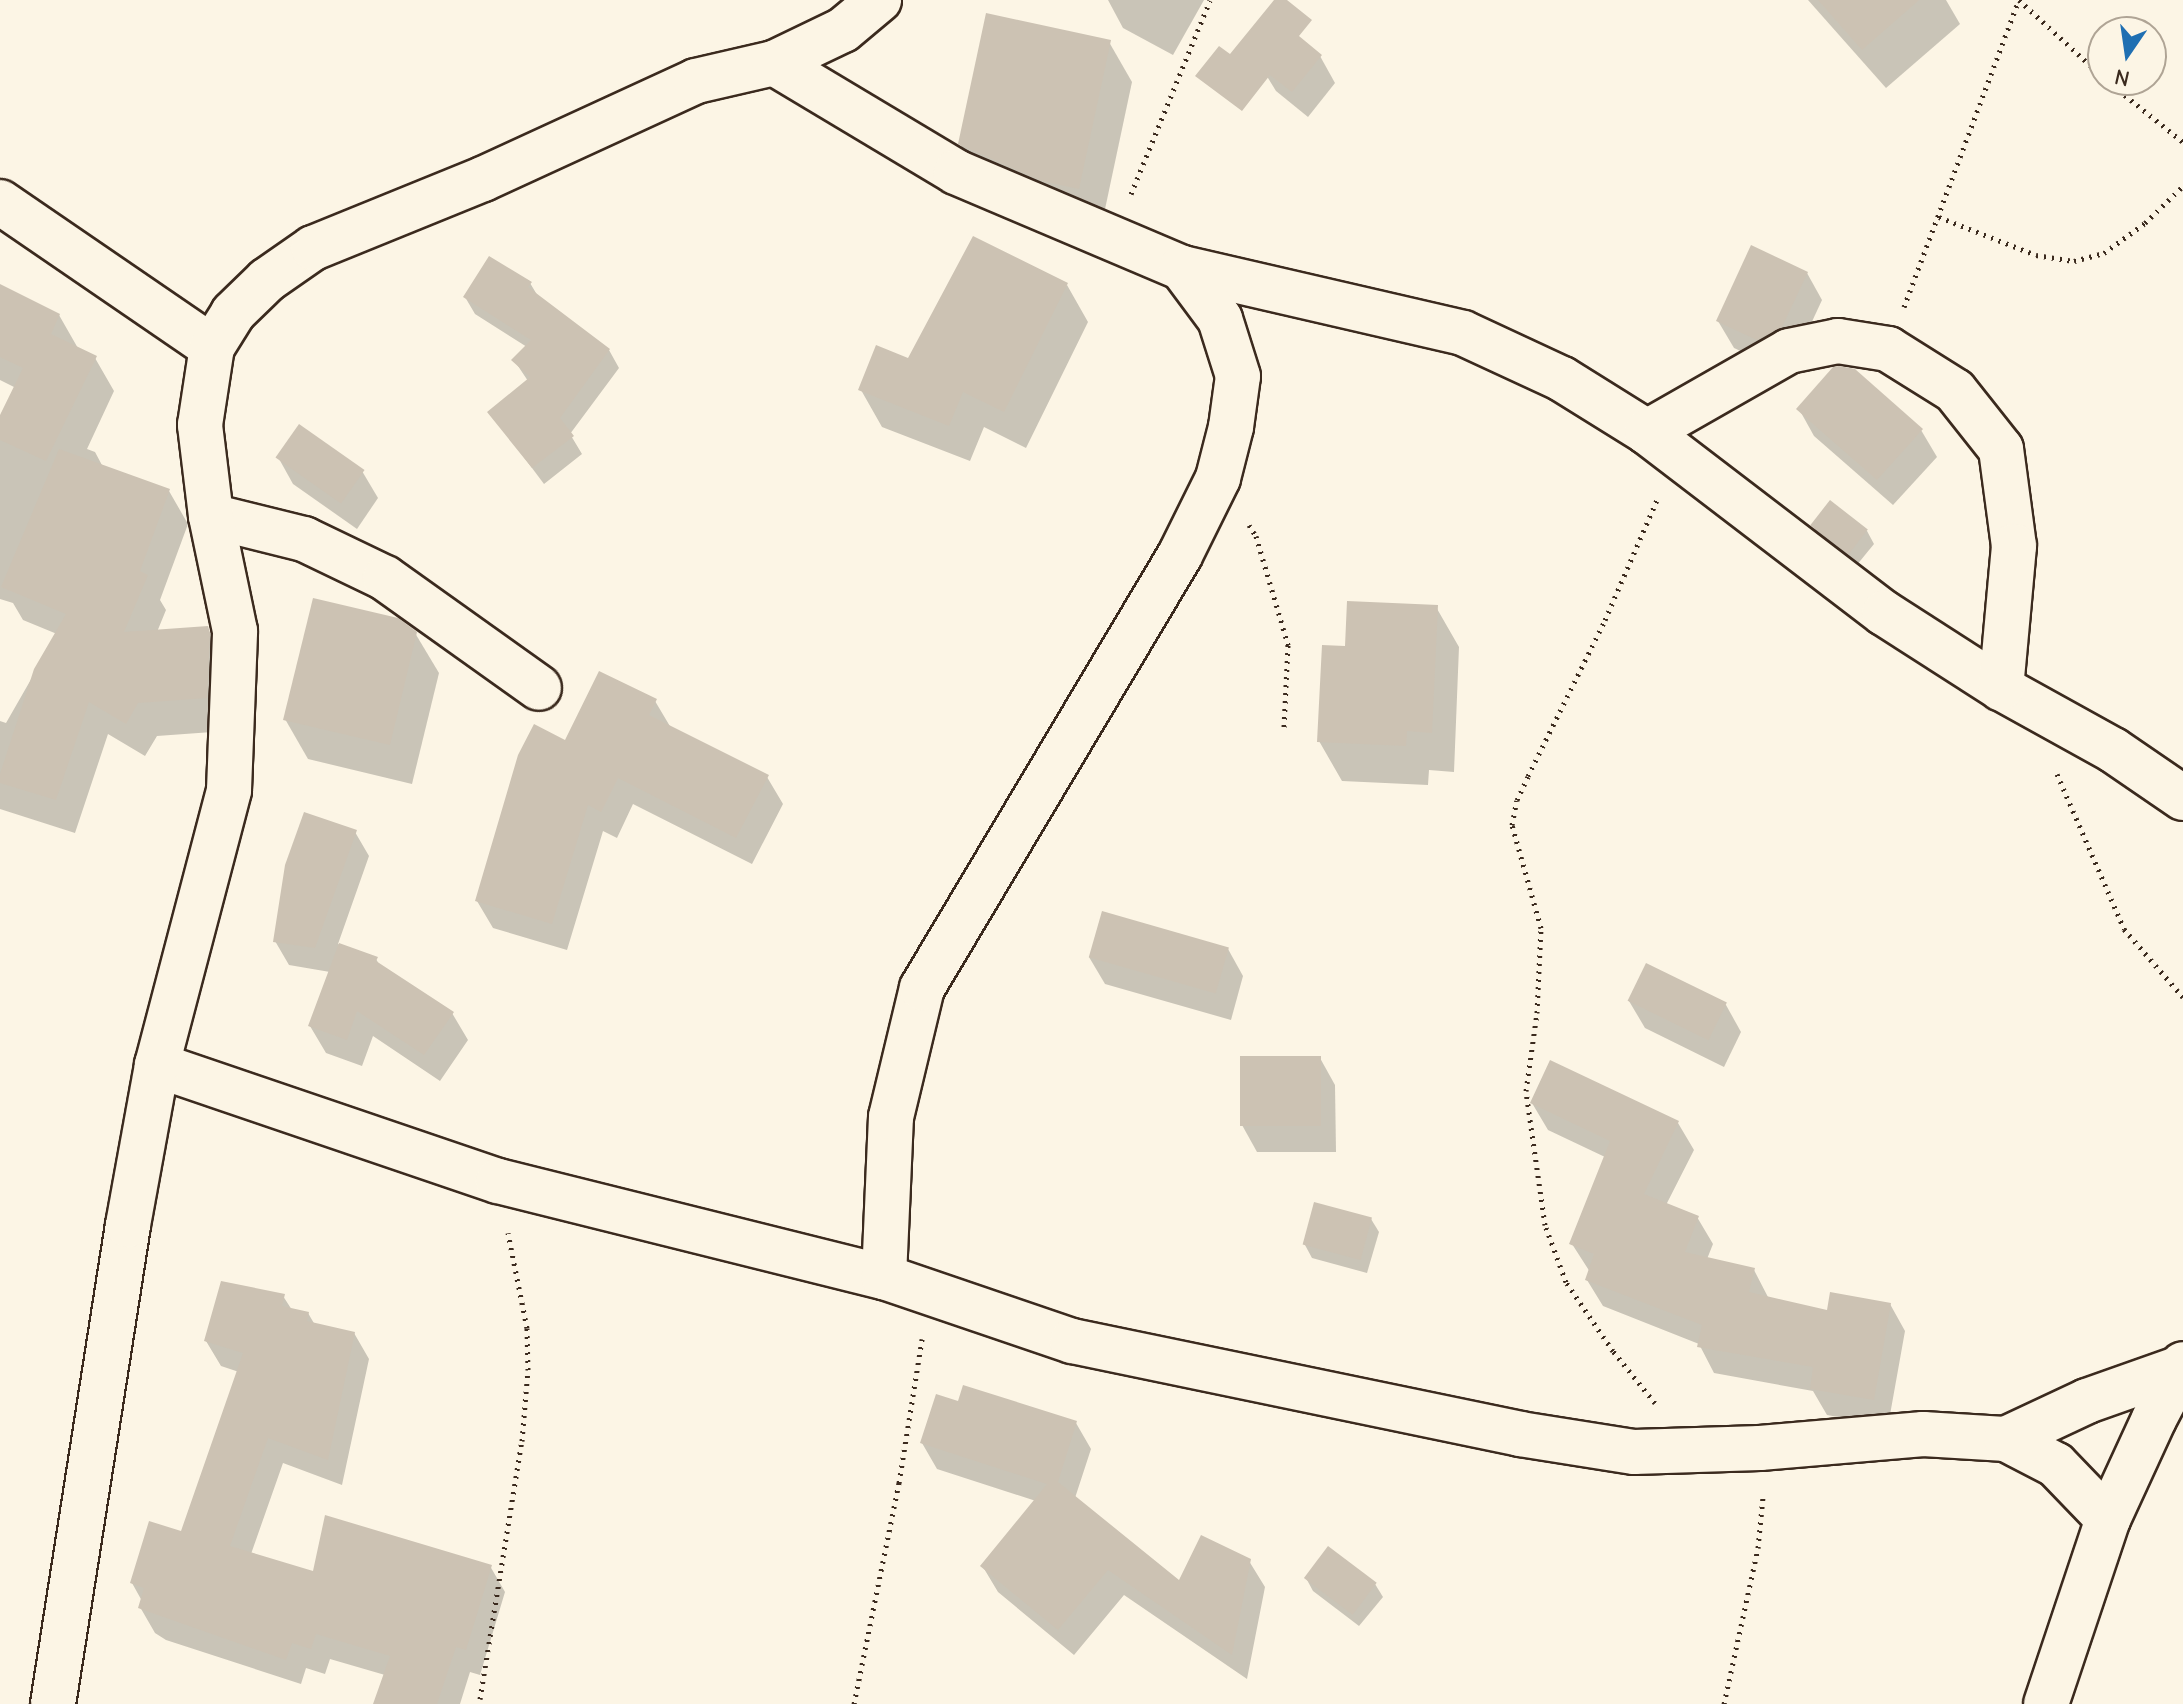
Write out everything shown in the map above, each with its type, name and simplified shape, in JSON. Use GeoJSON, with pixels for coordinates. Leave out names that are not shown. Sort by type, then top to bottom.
{"type":"FeatureCollection","features":[{"type":"Feature","properties":{"kind":"street"},"geometry":{"type":"LineString","coordinates":[[53,1704],[128,1225],[157,1065],[229,790],[235,631],[211,516],[200,425],[212,347],[233,313],[267,280],[313,248],[483,179],[696,81],[774,63],[843,30],[879,0]]}},
{"type":"Feature","properties":{"kind":"street"},"geometry":{"type":"LineString","coordinates":[[774,63],[956,172],[1182,268],[1463,333],[1562,379],[1662,444],[1884,613],[2001,688],[2113,750],[2183,798]]}},
{"type":"Feature","properties":{"kind":"street"},"geometry":{"type":"LineString","coordinates":[[0,202],[212,347]]}},
{"type":"Feature","properties":{"kind":"street"},"geometry":{"type":"LineString","coordinates":[[884,1277],[891,1117],[922,988],[1180,555],[1218,478],[1231,427],[1238,376],[1220,319],[1182,268]]}},
{"type":"Feature","properties":{"kind":"street"},"geometry":{"type":"LineString","coordinates":[[1662,444],[1718,388],[1789,351],[1838,341],[1888,349],[1955,391],[2001,449],[2014,546],[2001,688]]}},
{"type":"Feature","properties":{"kind":"street"},"geometry":{"type":"LineString","coordinates":[[211,516],[304,539],[385,578],[539,688]]}},
{"type":"Feature","properties":{"kind":"street"},"geometry":{"type":"LineString","coordinates":[[157,1065],[498,1181],[884,1277],[1072,1341],[1520,1434],[1634,1452],[1760,1448],[1923,1434],[2006,1439],[2056,1465],[2108,1519]]}},
{"type":"Feature","properties":{"kind":"street"},"geometry":{"type":"LineString","coordinates":[[2006,1439],[2087,1401],[2181,1366]]}},
{"type":"Feature","properties":{"kind":"street"},"geometry":{"type":"LineString","coordinates":[[2046,1704],[2108,1519],[2181,1366]]}},
{"type":"Feature","properties":{"kind":"path"},"geometry":{"type":"LineString","coordinates":[[1113,239],[1210,0]]}},
{"type":"Feature","properties":{"kind":"path"},"geometry":{"type":"LineString","coordinates":[[1888,349],[2019,0],[2087,63]]}},
{"type":"Feature","properties":{"kind":"path"},"geometry":{"type":"LineString","coordinates":[[2125,96],[2183,142]]}},
{"type":"Feature","properties":{"kind":"path"},"geometry":{"type":"LineString","coordinates":[[1939,217],[2036,255],[2074,261],[2104,253],[2145,223],[2183,186]]}},
{"type":"Feature","properties":{"kind":"path"},"geometry":{"type":"LineString","coordinates":[[1662,444],[1605,620],[1517,800],[1512,825],[1541,928],[1537,1013],[1526,1091],[1545,1225],[1566,1282],[1613,1351],[1694,1450]]}},
{"type":"Feature","properties":{"kind":"path"},"geometry":{"type":"LineString","coordinates":[[1218,478],[1256,536],[1288,645],[1284,728]]}},
{"type":"Feature","properties":{"kind":"path"},"geometry":{"type":"LineString","coordinates":[[2056,773],[2124,929],[2183,997]]}},
{"type":"Feature","properties":{"kind":"path"},"geometry":{"type":"LineString","coordinates":[[480,1699],[522,1441],[528,1370],[527,1328],[498,1181]]}},
{"type":"Feature","properties":{"kind":"path"},"geometry":{"type":"LineString","coordinates":[[854,1704],[918,1376],[926,1291]]}},
{"type":"Feature","properties":{"kind":"path"},"geometry":{"type":"LineString","coordinates":[[1724,1704],[1758,1548],[1765,1484],[1760,1448]]}},
{"type":"Feature","properties":{"kind":"building"},"geometry":{"type":"Polygon","coordinates":[[[1274,0],[1287,0],[1312,20],[1299,36],[1322,55],[1292,92],[1270,75],[1242,111],[1195,76],[1219,46],[1230,54],[1274,0]]]}},
{"type":"Feature","properties":{"kind":"building"},"geometry":{"type":"Polygon","coordinates":[[[1818,0],[1919,0],[1862,50],[1818,0]]]}},
{"type":"Feature","properties":{"kind":"building"},"geometry":{"type":"Polygon","coordinates":[[[986,13],[1111,40],[1079,189],[1042,181],[958,144],[986,13]]]}},
{"type":"Feature","properties":{"kind":"building"},"geometry":{"type":"Polygon","coordinates":[[[973,236],[1068,283],[1004,412],[963,392],[949,426],[858,390],[876,345],[908,358],[973,236]]]}},
{"type":"Feature","properties":{"kind":"building"},"geometry":{"type":"Polygon","coordinates":[[[1751,245],[1808,272],[1782,327],[1757,340],[1716,321],[1751,245]]]}},
{"type":"Feature","properties":{"kind":"building"},"geometry":{"type":"Polygon","coordinates":[[[489,256],[532,282],[528,287],[610,349],[560,418],[574,436],[532,468],[487,412],[530,377],[511,360],[531,340],[463,297],[489,256]]]}},
{"type":"Feature","properties":{"kind":"building"},"geometry":{"type":"Polygon","coordinates":[[[0,284],[60,314],[51,334],[97,356],[46,461],[0,440],[0,415],[23,368],[0,357],[0,284]]]}},
{"type":"Feature","properties":{"kind":"building"},"geometry":{"type":"Polygon","coordinates":[[[1833,367],[1855,369],[1923,429],[1877,480],[1796,409],[1833,367]]]}},
{"type":"Feature","properties":{"kind":"building"},"geometry":{"type":"Polygon","coordinates":[[[299,424],[365,470],[341,503],[275,458],[299,424]]]}},
{"type":"Feature","properties":{"kind":"building"},"geometry":{"type":"Polygon","coordinates":[[[59,449],[170,489],[140,571],[148,575],[124,632],[208,626],[210,633],[207,698],[138,703],[126,724],[89,702],[56,800],[0,783],[0,774],[34,669],[66,614],[1,587],[59,449]]]}},
{"type":"Feature","properties":{"kind":"building"},"geometry":{"type":"Polygon","coordinates":[[[1830,500],[1868,530],[1848,555],[1810,525],[1830,500]]]}},
{"type":"Feature","properties":{"kind":"building"},"geometry":{"type":"Polygon","coordinates":[[[313,598],[398,618],[417,632],[390,745],[283,720],[313,598]]]}},
{"type":"Feature","properties":{"kind":"building"},"geometry":{"type":"Polygon","coordinates":[[[1347,601],[1438,605],[1432,733],[1407,731],[1406,746],[1317,742],[1322,645],[1345,646],[1347,601]]]}},
{"type":"Feature","properties":{"kind":"building"},"geometry":{"type":"Polygon","coordinates":[[[599,671],[657,699],[649,715],[769,775],[736,838],[618,778],[601,812],[588,805],[552,924],[475,901],[518,755],[534,724],[565,740],[599,671]]]}},
{"type":"Feature","properties":{"kind":"building"},"geometry":{"type":"Polygon","coordinates":[[[304,812],[357,830],[315,948],[273,942],[285,865],[304,812]]]}},
{"type":"Feature","properties":{"kind":"building"},"geometry":{"type":"Polygon","coordinates":[[[1102,911],[1229,947],[1216,994],[1089,957],[1102,911]]]}},
{"type":"Feature","properties":{"kind":"building"},"geometry":{"type":"Polygon","coordinates":[[[339,943],[378,957],[376,961],[454,1012],[424,1055],[357,1011],[347,1040],[308,1026],[339,943]]]}},
{"type":"Feature","properties":{"kind":"building"},"geometry":{"type":"Polygon","coordinates":[[[1646,963],[1727,1002],[1708,1040],[1628,1001],[1646,963]]]}},
{"type":"Feature","properties":{"kind":"building"},"geometry":{"type":"Polygon","coordinates":[[[1240,1056],[1321,1056],[1321,1126],[1240,1126],[1240,1056]]]}},
{"type":"Feature","properties":{"kind":"building"},"geometry":{"type":"Polygon","coordinates":[[[1550,1060],[1679,1121],[1644,1194],[1699,1216],[1685,1252],[1755,1268],[1749,1292],[1827,1310],[1830,1292],[1891,1303],[1874,1400],[1810,1389],[1813,1367],[1697,1347],[1702,1325],[1585,1280],[1594,1254],[1569,1244],[1610,1141],[1530,1103],[1550,1060]]]}},
{"type":"Feature","properties":{"kind":"building"},"geometry":{"type":"Polygon","coordinates":[[[1314,1202],[1372,1218],[1361,1260],[1303,1245],[1314,1202]]]}},
{"type":"Feature","properties":{"kind":"building"},"geometry":{"type":"Polygon","coordinates":[[[221,1281],[285,1294],[282,1306],[309,1312],[307,1321],[355,1332],[328,1460],[268,1438],[230,1546],[313,1571],[325,1515],[492,1565],[466,1650],[456,1647],[437,1704],[373,1704],[390,1656],[316,1634],[311,1649],[292,1643],[286,1660],[138,1608],[144,1588],[130,1583],[149,1521],[181,1531],[243,1353],[204,1341],[221,1281]]]}},
{"type":"Feature","properties":{"kind":"building"},"geometry":{"type":"Polygon","coordinates":[[[963,1385],[1077,1421],[1058,1482],[1179,1580],[1201,1535],[1251,1559],[1232,1655],[1108,1570],[1058,1630],[980,1566],[1047,1484],[920,1443],[936,1394],[958,1401],[963,1385]]]}},
{"type":"Feature","properties":{"kind":"building"},"geometry":{"type":"Polygon","coordinates":[[[1328,1546],[1377,1583],[1353,1615],[1304,1578],[1328,1546]]]}}]}
